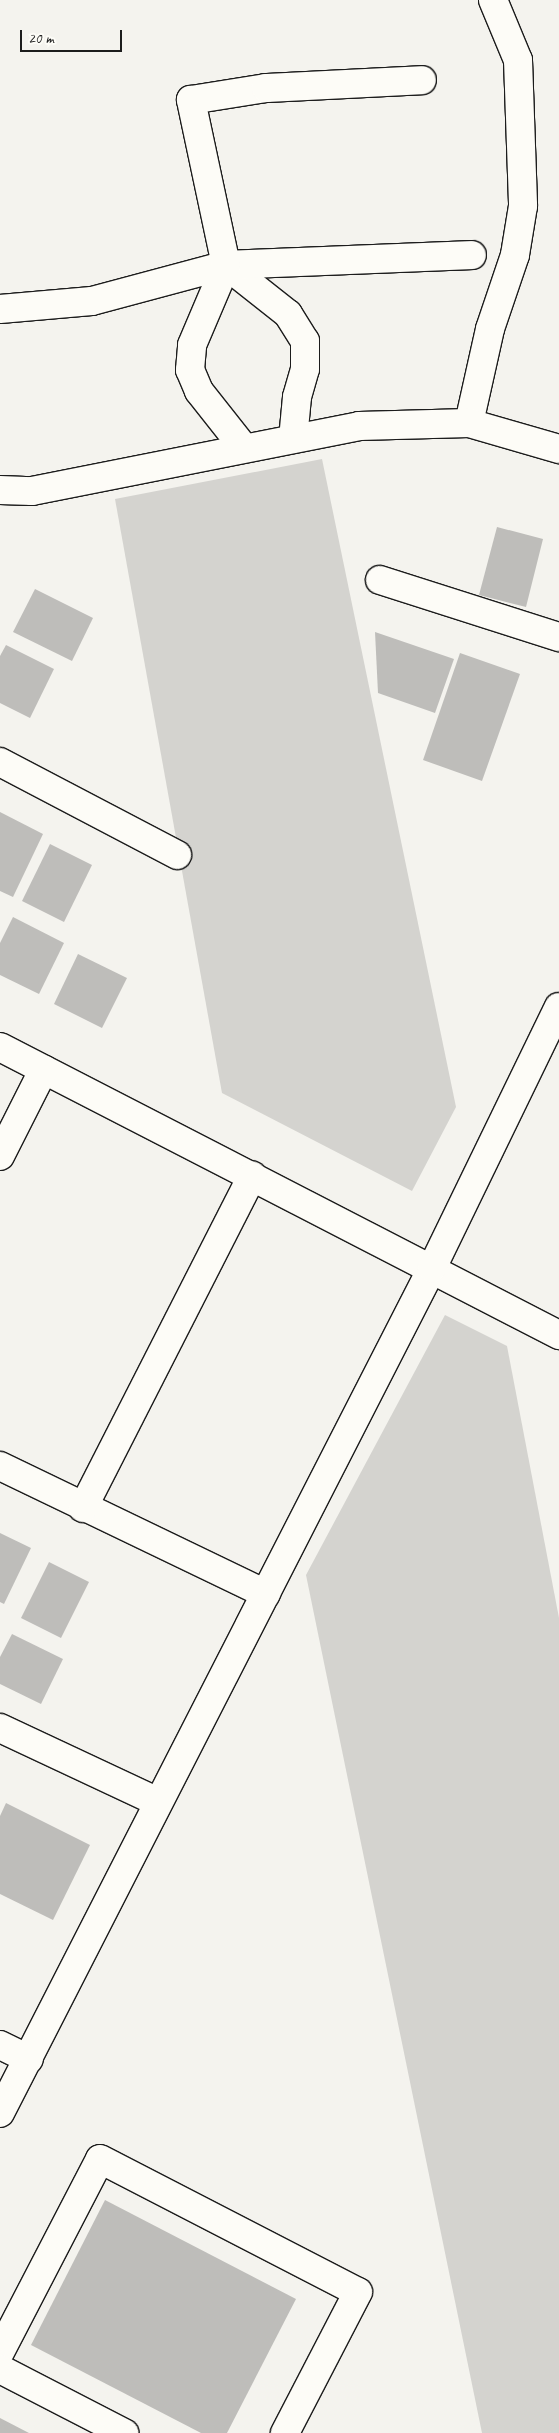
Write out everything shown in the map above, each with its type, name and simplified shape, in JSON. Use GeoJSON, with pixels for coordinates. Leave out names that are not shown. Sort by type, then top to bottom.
{"type":"FeatureCollection","features":[{"type":"Feature","properties":{"kind":"street"},"geometry":{"type":"LineString","coordinates":[[469,423],[490,329],[515,255],[523,206],[518,60],[493,0]]}},
{"type":"Feature","properties":{"kind":"street"},"geometry":{"type":"LineString","coordinates":[[244,448],[199,391],[190,370],[192,344],[226,265],[191,100],[266,88],[422,80]]}},
{"type":"Feature","properties":{"kind":"street"},"geometry":{"type":"LineString","coordinates":[[0,309],[92,301],[226,265],[472,255]]}},
{"type":"Feature","properties":{"kind":"street"},"geometry":{"type":"LineString","coordinates":[[226,265],[288,314],[305,341],[305,369],[297,397],[293,439]]}},
{"type":"Feature","properties":{"kind":"street"},"geometry":{"type":"LineString","coordinates":[[0,490],[32,491],[359,426],[469,423],[559,449]]}},
{"type":"Feature","properties":{"kind":"street"},"geometry":{"type":"LineString","coordinates":[[380,580],[559,637]]}},
{"type":"Feature","properties":{"kind":"street"},"geometry":{"type":"LineString","coordinates":[[0,762],[177,854]]}},
{"type":"Feature","properties":{"kind":"street"},"geometry":{"type":"LineString","coordinates":[[0,2113],[432,1268],[559,1007]]}},
{"type":"Feature","properties":{"kind":"street"},"geometry":{"type":"LineString","coordinates":[[0,1047],[559,1335]]}},
{"type":"Feature","properties":{"kind":"street"},"geometry":{"type":"LineString","coordinates":[[0,1156],[44,1069]]}},
{"type":"Feature","properties":{"kind":"street"},"geometry":{"type":"LineString","coordinates":[[82,1508],[252,1176]]}},
{"type":"Feature","properties":{"kind":"street"},"geometry":{"type":"LineString","coordinates":[[0,1466],[82,1508],[266,1594]]}},
{"type":"Feature","properties":{"kind":"street"},"geometry":{"type":"LineString","coordinates":[[0,1728],[158,1802]]}},
{"type":"Feature","properties":{"kind":"street"},"geometry":{"type":"LineString","coordinates":[[0,2045],[29,2059]]}},
{"type":"Feature","properties":{"kind":"street"},"geometry":{"type":"LineString","coordinates":[[0,2352],[100,2159],[358,2292],[285,2433]]}},
{"type":"Feature","properties":{"kind":"street"},"geometry":{"type":"LineString","coordinates":[[0,2369],[124,2433]]}},
{"type":"Feature","properties":{"kind":"shaded area"},"geometry":{"type":"Polygon","coordinates":[[[322,459],[456,1107],[412,1191],[222,1093],[115,499],[322,459]]]}},
{"type":"Feature","properties":{"kind":"shaded area"},"geometry":{"type":"Polygon","coordinates":[[[445,1315],[507,1346],[559,1618],[559,2433],[482,2433],[306,1575],[445,1315]]]}},
{"type":"Feature","properties":{"kind":"building"},"geometry":{"type":"Polygon","coordinates":[[[497,527],[543,539],[526,607],[479,595],[497,527]]]}},
{"type":"Feature","properties":{"kind":"building"},"geometry":{"type":"Polygon","coordinates":[[[35,589],[93,618],[72,661],[13,632],[35,589]]]}},
{"type":"Feature","properties":{"kind":"building"},"geometry":{"type":"Polygon","coordinates":[[[375,632],[454,659],[435,713],[378,693],[375,632]]]}},
{"type":"Feature","properties":{"kind":"building"},"geometry":{"type":"Polygon","coordinates":[[[6,645],[54,669],[30,718],[0,703],[0,656],[6,645]]]}},
{"type":"Feature","properties":{"kind":"building"},"geometry":{"type":"Polygon","coordinates":[[[460,653],[520,674],[482,781],[423,760],[460,653]]]}},
{"type":"Feature","properties":{"kind":"building"},"geometry":{"type":"Polygon","coordinates":[[[0,812],[43,834],[13,897],[0,891],[0,812]]]}},
{"type":"Feature","properties":{"kind":"building"},"geometry":{"type":"Polygon","coordinates":[[[50,844],[92,865],[64,922],[22,901],[50,844]]]}},
{"type":"Feature","properties":{"kind":"building"},"geometry":{"type":"Polygon","coordinates":[[[13,917],[64,943],[39,994],[0,975],[0,943],[13,917]]]}},
{"type":"Feature","properties":{"kind":"building"},"geometry":{"type":"Polygon","coordinates":[[[78,954],[127,978],[102,1028],[54,1004],[78,954]]]}},
{"type":"Feature","properties":{"kind":"building"},"geometry":{"type":"Polygon","coordinates":[[[0,1533],[31,1548],[4,1604],[0,1602],[0,1533]]]}},
{"type":"Feature","properties":{"kind":"building"},"geometry":{"type":"Polygon","coordinates":[[[49,1562],[89,1582],[61,1638],[21,1618],[49,1562]]]}},
{"type":"Feature","properties":{"kind":"building"},"geometry":{"type":"Polygon","coordinates":[[[12,1634],[63,1659],[41,1704],[0,1684],[0,1657],[12,1634]]]}},
{"type":"Feature","properties":{"kind":"building"},"geometry":{"type":"Polygon","coordinates":[[[6,1803],[90,1845],[53,1920],[0,1894],[0,1816],[6,1803]]]}},
{"type":"Feature","properties":{"kind":"building"},"geometry":{"type":"Polygon","coordinates":[[[105,2200],[296,2299],[227,2433],[201,2433],[31,2345],[105,2200]]]}},
{"type":"Feature","properties":{"kind":"building"},"geometry":{"type":"Polygon","coordinates":[[[0,2418],[29,2433],[0,2433],[0,2418]]]}}]}
